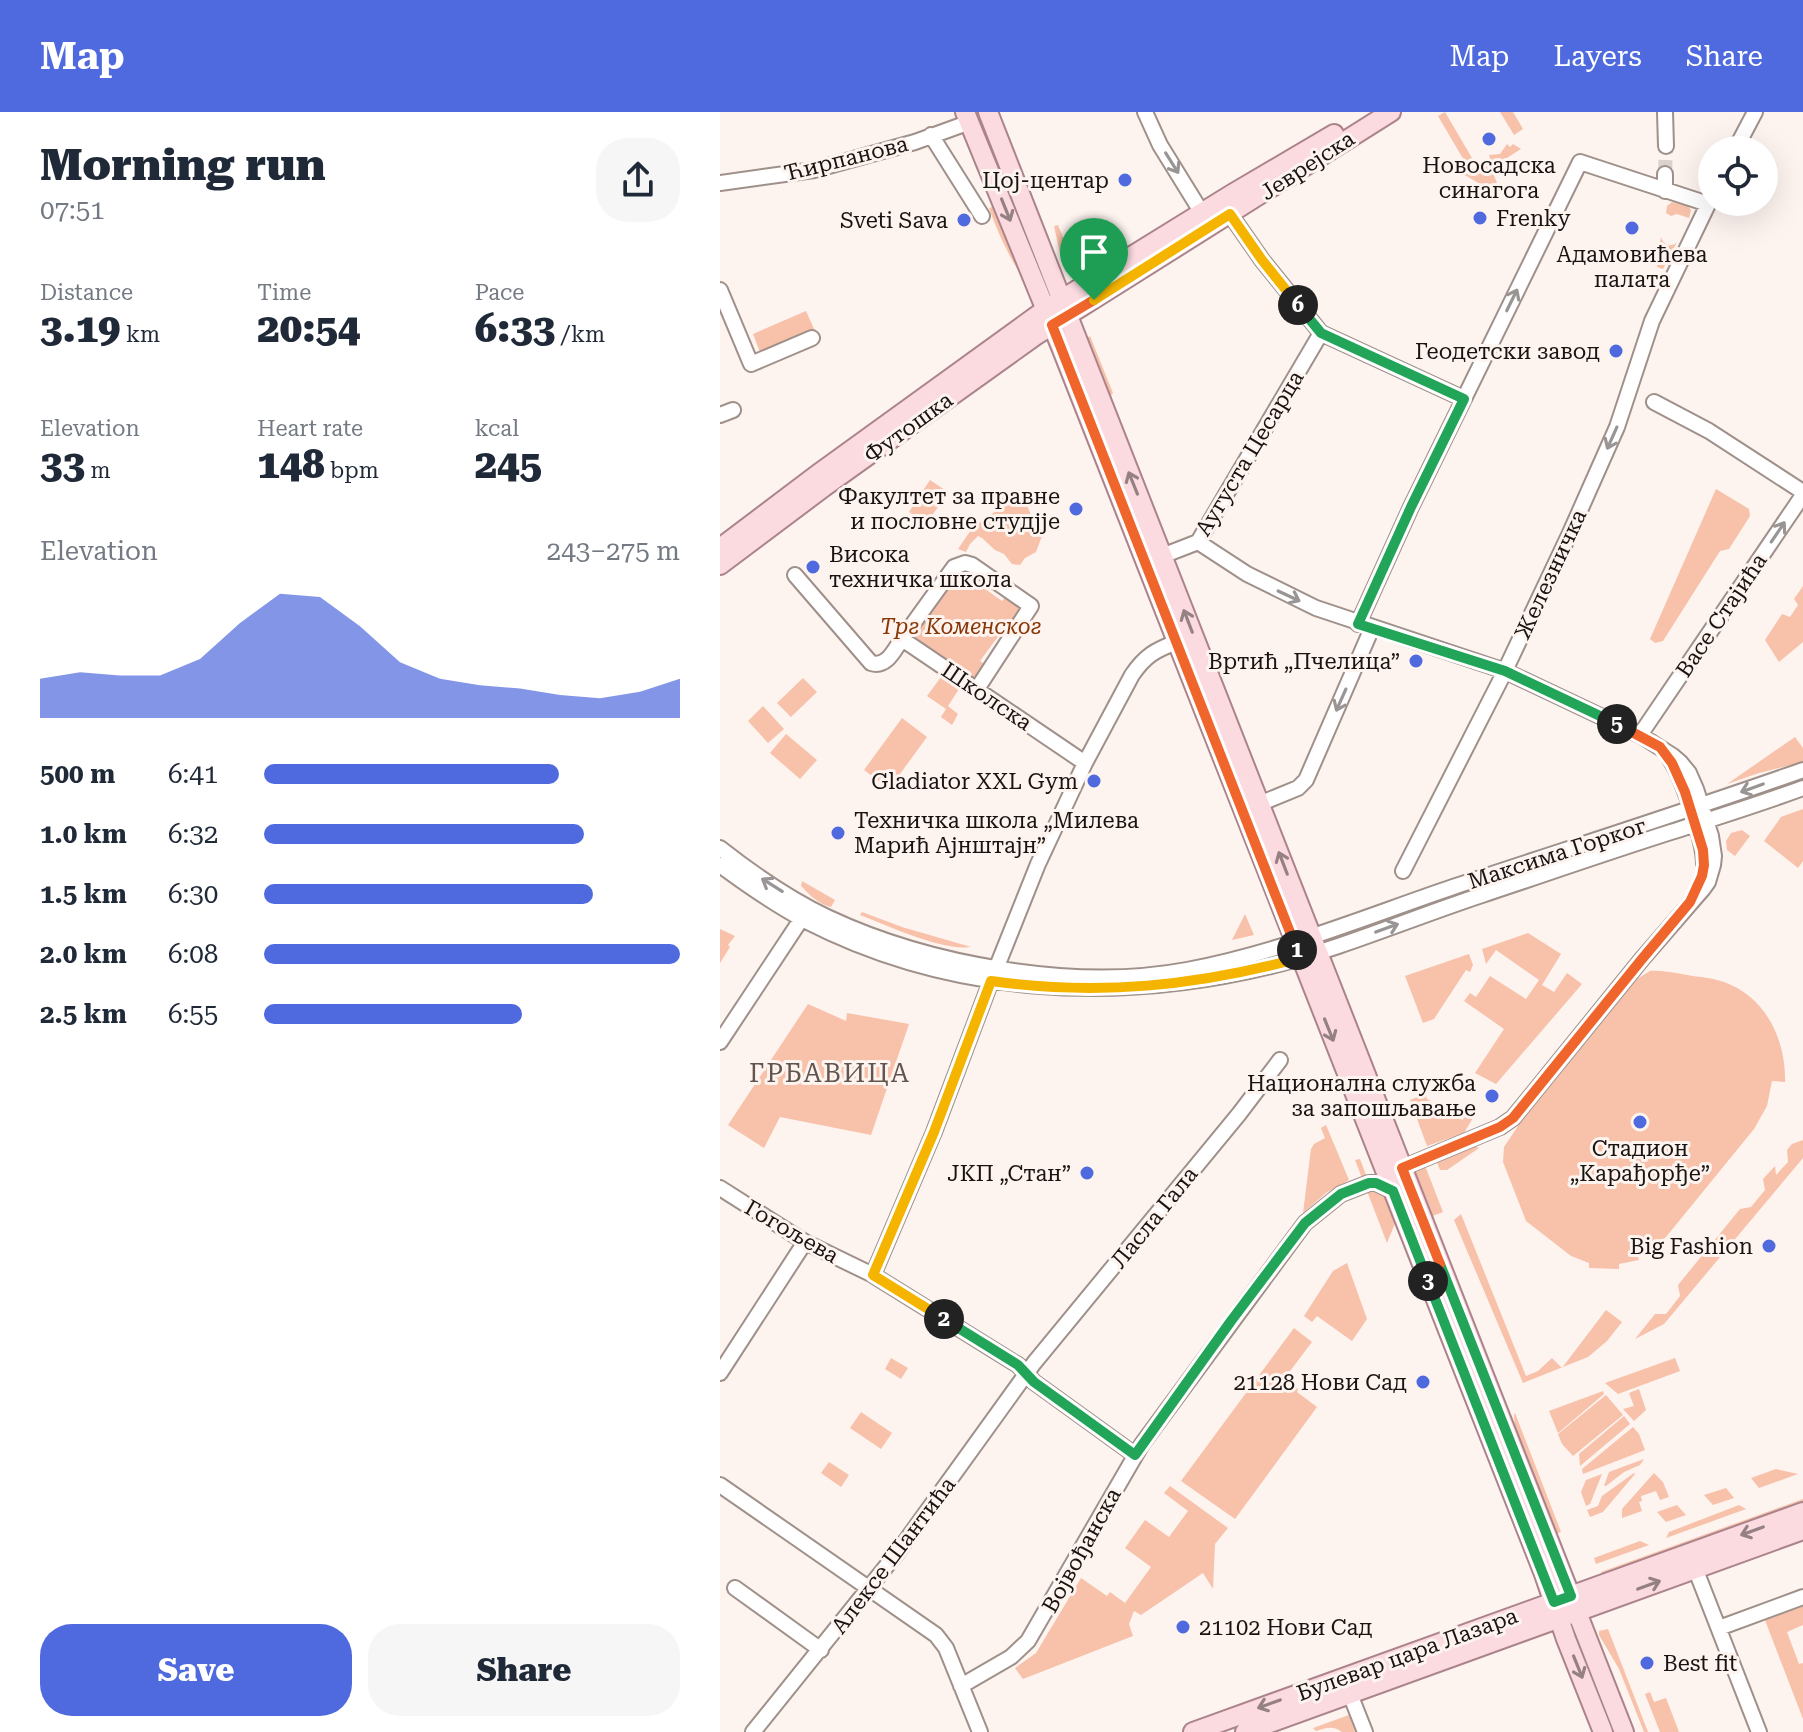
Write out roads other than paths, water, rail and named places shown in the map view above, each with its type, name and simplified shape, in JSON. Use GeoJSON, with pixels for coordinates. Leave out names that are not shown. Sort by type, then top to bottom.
{"type":"FeatureCollection","features":[{"type":"Feature","properties":{"kind":"main road"},"geometry":{"type":"LineString","coordinates":[[988,112],[1056,312],[1177,642],[1402,1168],[1565,1607],[1603,1732]]}},
{"type":"Feature","properties":{"kind":"main road","name":"Јеврејска"},"geometry":{"type":"LineString","coordinates":[[1056,312],[1099,278],[1371,112]]}},
{"type":"Feature","properties":{"kind":"main road","name":"Јеврејска"},"geometry":{"type":"LineString","coordinates":[[1056,312],[1104,294],[1391,112]]}},
{"type":"Feature","properties":{"kind":"main road"},"geometry":{"type":"LineString","coordinates":[[968,117],[1162,556],[1259,804],[1379,1158],[1565,1607],[1624,1732]]}},
{"type":"Feature","properties":{"kind":"main road","name":"Футошка"},"geometry":{"type":"LineString","coordinates":[[720,548],[818,474],[1056,312]]}},
{"type":"Feature","properties":{"kind":"main road","name":"Футошка"},"geometry":{"type":"LineString","coordinates":[[720,565],[1056,312]]}},
{"type":"Feature","properties":{"kind":"main road","name":"Булевар цара Лазара"},"geometry":{"type":"LineString","coordinates":[[1245,1732],[1350,1694],[1803,1512]]}},
{"type":"Feature","properties":{"kind":"main road","name":"Булевар цара Лазара"},"geometry":{"type":"LineString","coordinates":[[1193,1732],[1803,1530]]}},
{"type":"Feature","properties":{"kind":"street"},"geometry":{"type":"LineString","coordinates":[[1145,112],[1160,145],[1202,213]]}},
{"type":"Feature","properties":{"kind":"street"},"geometry":{"type":"LineString","coordinates":[[1665,112],[1666,146]]}},
{"type":"Feature","properties":{"kind":"street"},"geometry":{"type":"LineString","coordinates":[[1742,136],[1755,112]]}},
{"type":"Feature","properties":{"kind":"street","name":"Ћирпанова"},"geometry":{"type":"LineString","coordinates":[[720,183],[814,170],[915,142],[968,117]]}},
{"type":"Feature","properties":{"kind":"street"},"geometry":{"type":"LineString","coordinates":[[931,135],[982,216]]}},
{"type":"Feature","properties":{"kind":"street"},"geometry":{"type":"LineString","coordinates":[[1259,804],[1298,788],[1306,780],[1411,507],[1580,162],[1665,191],[1698,198]]}},
{"type":"Feature","properties":{"kind":"street"},"geometry":{"type":"LineString","coordinates":[[1665,174],[1665,191]]}},
{"type":"Feature","properties":{"kind":"street"},"geometry":{"type":"LineString","coordinates":[[1230,214],[1262,260],[1321,333],[1464,399]]}},
{"type":"Feature","properties":{"kind":"street","name":"Железничка"},"geometry":{"type":"LineString","coordinates":[[1403,871],[1505,671],[1617,427],[1642,396],[1656,312],[1702,216]]}},
{"type":"Feature","properties":{"kind":"street"},"geometry":{"type":"LineString","coordinates":[[720,290],[726,323],[751,364],[812,338]]}},
{"type":"Feature","properties":{"kind":"street","name":"Аугуста Цесарца"},"geometry":{"type":"LineString","coordinates":[[1162,556],[1198,542],[1321,333]]}},
{"type":"Feature","properties":{"kind":"street","name":"Васе Стајића"},"geometry":{"type":"LineString","coordinates":[[1640,735],[1803,493],[1709,431],[1642,396]]}},
{"type":"Feature","properties":{"kind":"street"},"geometry":{"type":"LineString","coordinates":[[1198,542],[1238,569],[1286,595],[1365,626],[1505,671],[1640,735],[1685,768],[1696,789],[1695,807],[1701,823],[1704,865],[1690,902],[1513,1118],[1500,1127],[1402,1168]]}},
{"type":"Feature","properties":{"kind":"street"},"geometry":{"type":"LineString","coordinates":[[795,575],[871,663],[877,665],[884,662],[954,567],[965,563],[972,565],[1031,606],[977,689]]}},
{"type":"Feature","properties":{"kind":"street","name":"Школска"},"geometry":{"type":"LineString","coordinates":[[902,639],[1085,763]]}},
{"type":"Feature","properties":{"kind":"street"},"geometry":{"type":"LineString","coordinates":[[873,1275],[934,1132],[1038,864],[1085,763],[1140,663],[1152,653],[1177,642]]}},
{"type":"Feature","properties":{"kind":"street","name":"Максима Горког"},"geometry":{"type":"LineString","coordinates":[[1306,947],[1803,770]]}},
{"type":"Feature","properties":{"kind":"street","name":"Максима Горког"},"geometry":{"type":"LineString","coordinates":[[1306,947],[1341,946],[1445,907],[1803,788]]}},
{"type":"Feature","properties":{"kind":"street"},"geometry":{"type":"LineString","coordinates":[[720,848],[806,914]]}},
{"type":"Feature","properties":{"kind":"street"},"geometry":{"type":"LineString","coordinates":[[720,865],[745,884],[806,914],[846,939],[885,954],[1066,988],[1156,986],[1213,979],[1306,947]]}},
{"type":"Feature","properties":{"kind":"street"},"geometry":{"type":"LineString","coordinates":[[720,1042],[806,914]]}},
{"type":"Feature","properties":{"kind":"street","name":"Ласла Гала"},"geometry":{"type":"LineString","coordinates":[[1026,1374],[1280,1060]]}},
{"type":"Feature","properties":{"kind":"street"},"geometry":{"type":"LineString","coordinates":[[1379,1158],[1369,1183],[1393,1191]]}},
{"type":"Feature","properties":{"kind":"street","name":"Војвођанска"},"geometry":{"type":"LineString","coordinates":[[961,1686],[1011,1657],[1028,1641],[1135,1455],[1305,1223],[1341,1194],[1369,1183]]}},
{"type":"Feature","properties":{"kind":"street","name":"Гогољева"},"geometry":{"type":"LineString","coordinates":[[720,1188],[805,1242],[873,1275],[1018,1365],[1034,1382],[1135,1455]]}},
{"type":"Feature","properties":{"kind":"street"},"geometry":{"type":"LineString","coordinates":[[720,1373],[805,1242]]}},
{"type":"Feature","properties":{"kind":"street","name":"Алексе Шантића"},"geometry":{"type":"LineString","coordinates":[[753,1732],[870,1588],[1026,1374]]}},
{"type":"Feature","properties":{"kind":"street"},"geometry":{"type":"LineString","coordinates":[[720,1485],[940,1639],[980,1732]]}},
{"type":"Feature","properties":{"kind":"street"},"geometry":{"type":"LineString","coordinates":[[1695,1568],[1759,1732]]}},
{"type":"Feature","properties":{"kind":"street"},"geometry":{"type":"LineString","coordinates":[[735,1588],[821,1650]]}},
{"type":"Feature","properties":{"kind":"street"},"geometry":{"type":"LineString","coordinates":[[1719,1628],[1803,1597]]}},
{"type":"Feature","properties":{"kind":"street"},"geometry":{"type":"LineString","coordinates":[[1350,1694],[1365,1732]]}},
{"type":"Feature","properties":{"kind":"tunnel"},"geometry":{"type":"LineString","coordinates":[[1665,174],[1666,146]]}},
{"type":"Feature","properties":{"kind":"place","name":"Новосадска синагога"},"geometry":{"type":"Point","coordinates":[1489,139]}},
{"type":"Feature","properties":{"kind":"place","name":"Цој-центар"},"geometry":{"type":"Point","coordinates":[1125,180]}},
{"type":"Feature","properties":{"kind":"place","name":"Frenky"},"geometry":{"type":"Point","coordinates":[1480,218]}},
{"type":"Feature","properties":{"kind":"place","name":"Sveti Sava"},"geometry":{"type":"Point","coordinates":[964,220]}},
{"type":"Feature","properties":{"kind":"place","name":"Адамовићева палата"},"geometry":{"type":"Point","coordinates":[1632,228]}},
{"type":"Feature","properties":{"kind":"place","name":"Геодетски завод"},"geometry":{"type":"Point","coordinates":[1616,351]}},
{"type":"Feature","properties":{"kind":"place","name":"Факултет за правне и пословне студјје"},"geometry":{"type":"Point","coordinates":[1076,509]}},
{"type":"Feature","properties":{"kind":"place","name":"Висока техничка школа"},"geometry":{"type":"Point","coordinates":[813,567]}},
{"type":"Feature","properties":{"kind":"place","name":"Вртић „Пчелица”"},"geometry":{"type":"Point","coordinates":[1416,661]}},
{"type":"Feature","properties":{"kind":"place","name":"Gladiator XXL Gym"},"geometry":{"type":"Point","coordinates":[1094,781]}},
{"type":"Feature","properties":{"kind":"place","name":"Техничка школа „Милева Марић Ајнштајн”"},"geometry":{"type":"Point","coordinates":[838,833]}},
{"type":"Feature","properties":{"kind":"place","name":"Национална служба за запошљавање"},"geometry":{"type":"Point","coordinates":[1492,1096]}},
{"type":"Feature","properties":{"kind":"place","name":"Стадион „Карађорђе”"},"geometry":{"type":"Point","coordinates":[1640,1122]}},
{"type":"Feature","properties":{"kind":"place","name":"ЈКП „Стан”"},"geometry":{"type":"Point","coordinates":[1087,1173]}},
{"type":"Feature","properties":{"kind":"place","name":"Big Fashion"},"geometry":{"type":"Point","coordinates":[1769,1246]}},
{"type":"Feature","properties":{"kind":"place","name":"21128 Нови Сад"},"geometry":{"type":"Point","coordinates":[1423,1382]}},
{"type":"Feature","properties":{"kind":"place","name":"21102 Нови Сад"},"geometry":{"type":"Point","coordinates":[1183,1627]}},
{"type":"Feature","properties":{"kind":"place","name":"Best fit"},"geometry":{"type":"Point","coordinates":[1647,1663]}},
{"type":"Feature","properties":{"kind":"district","name":"ГРБАВИЦА"},"geometry":{"type":"Point","coordinates":[830,1073]}},
{"type":"Feature","properties":{"kind":"park label","name":"Трг Коменског"},"geometry":{"type":"Point","coordinates":[961,626]}}]}
